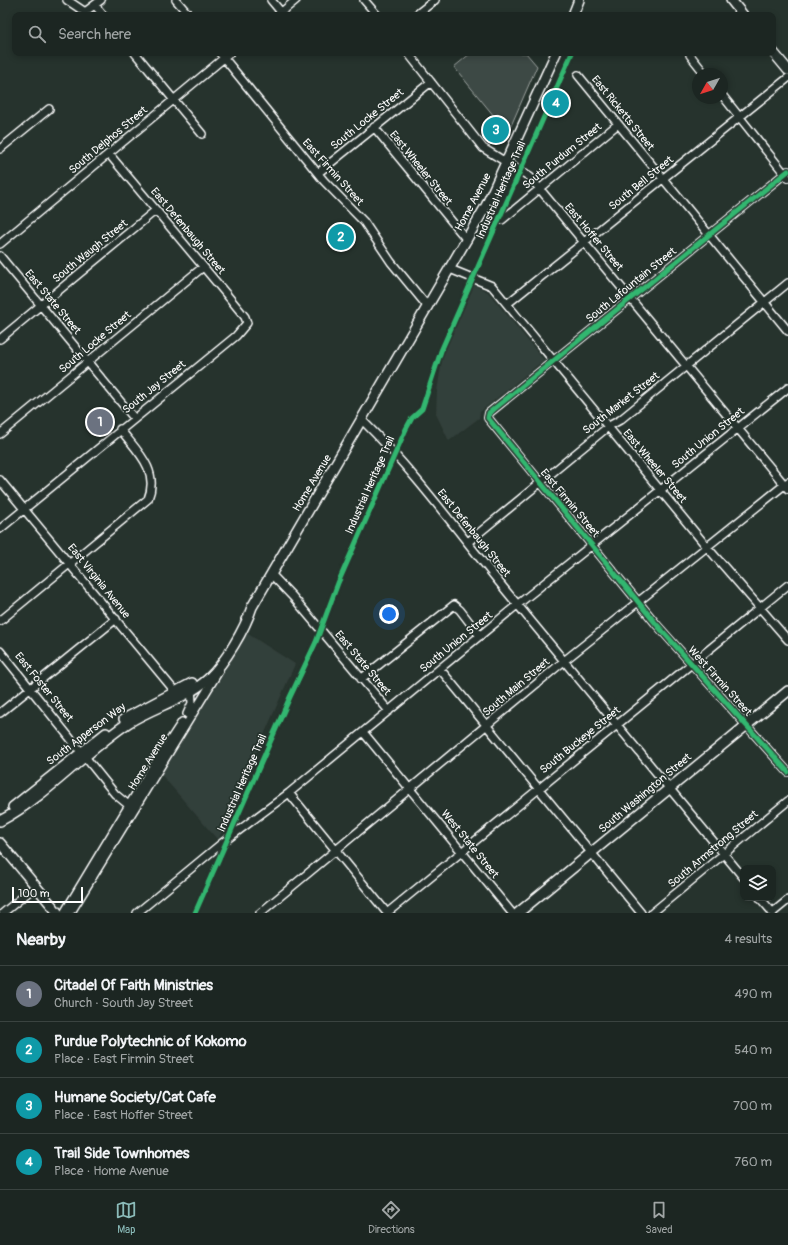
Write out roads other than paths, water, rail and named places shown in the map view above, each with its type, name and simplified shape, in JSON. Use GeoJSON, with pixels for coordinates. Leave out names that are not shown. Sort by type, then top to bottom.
{"type":"FeatureCollection","features":[{"type":"Feature","properties":{"kind":"main road"},"geometry":{"type":"LineString","coordinates":[[574,12],[580,0]]}},
{"type":"Feature","properties":{"kind":"main road"},"geometry":{"type":"LineString","coordinates":[[731,0],[741,12]]}},
{"type":"Feature","properties":{"kind":"main road","name":"Home Avenue"},"geometry":{"type":"LineString","coordinates":[[225,658],[249,617],[252,607],[363,421],[486,206],[508,162],[555,56]]}},
{"type":"Feature","properties":{"kind":"main road"},"geometry":{"type":"LineString","coordinates":[[776,56],[788,70]]}},
{"type":"Feature","properties":{"kind":"main road","name":"South Apperson Way"},"geometry":{"type":"LineString","coordinates":[[191,687],[211,668],[252,607]]}},
{"type":"Feature","properties":{"kind":"main road","name":"South Apperson Way"},"geometry":{"type":"LineString","coordinates":[[0,814],[19,802],[128,723],[177,694],[207,680],[225,658]]}},
{"type":"Feature","properties":{"kind":"main road","name":"South Washington Street"},"geometry":{"type":"LineString","coordinates":[[518,913],[788,691]]}},
{"type":"Feature","properties":{"kind":"main road","name":"South Apperson Way"},"geometry":{"type":"LineString","coordinates":[[0,821],[27,804],[84,754]]}},
{"type":"Feature","properties":{"kind":"main road"},"geometry":{"type":"LineString","coordinates":[[0,843],[58,913]]}},
{"type":"Feature","properties":{"kind":"street"},"geometry":{"type":"LineString","coordinates":[[66,0],[84,12],[98,2],[102,12]]}},
{"type":"Feature","properties":{"kind":"street"},"geometry":{"type":"LineString","coordinates":[[176,0],[186,12]]}},
{"type":"Feature","properties":{"kind":"street"},"geometry":{"type":"LineString","coordinates":[[271,0],[278,12]]}},
{"type":"Feature","properties":{"kind":"street"},"geometry":{"type":"LineString","coordinates":[[281,12],[296,0]]}},
{"type":"Feature","properties":{"kind":"street"},"geometry":{"type":"LineString","coordinates":[[364,0],[374,12]]}},
{"type":"Feature","properties":{"kind":"street"},"geometry":{"type":"LineString","coordinates":[[420,12],[435,0]]}},
{"type":"Feature","properties":{"kind":"street"},"geometry":{"type":"LineString","coordinates":[[137,56],[202,134]]}},
{"type":"Feature","properties":{"kind":"street","name":"South Delphos Street"},"geometry":{"type":"LineString","coordinates":[[0,244],[224,56]]}},
{"type":"Feature","properties":{"kind":"street","name":"East Firmin Street"},"geometry":{"type":"LineString","coordinates":[[226,56],[318,173],[364,222],[391,262],[428,307]]}},
{"type":"Feature","properties":{"kind":"street","name":"East Hoffer Street"},"geometry":{"type":"LineString","coordinates":[[410,56],[483,148],[508,162],[530,177],[686,366],[787,485]]}},
{"type":"Feature","properties":{"kind":"street"},"geometry":{"type":"LineString","coordinates":[[691,56],[700,68]]}},
{"type":"Feature","properties":{"kind":"street","name":"East Ricketts Street"},"geometry":{"type":"LineString","coordinates":[[578,75],[708,236],[788,331]]}},
{"type":"Feature","properties":{"kind":"street","name":"South Bell Street"},"geometry":{"type":"LineString","coordinates":[[507,304],[585,243],[788,78]]}},
{"type":"Feature","properties":{"kind":"street","name":"South Locke Street"},"geometry":{"type":"LineString","coordinates":[[318,173],[431,82]]}},
{"type":"Feature","properties":{"kind":"street"},"geometry":{"type":"LineString","coordinates":[[728,102],[787,174]]}},
{"type":"Feature","properties":{"kind":"street"},"geometry":{"type":"LineString","coordinates":[[0,149],[49,109]]}},
{"type":"Feature","properties":{"kind":"street","name":"South Purdum Street"},"geometry":{"type":"LineString","coordinates":[[502,220],[618,124]]}},
{"type":"Feature","properties":{"kind":"street","name":"East Wheeler Street"},"geometry":{"type":"LineString","coordinates":[[374,127],[467,240]]}},
{"type":"Feature","properties":{"kind":"street","name":"East Defenbaugh Street"},"geometry":{"type":"LineString","coordinates":[[109,154],[245,316],[247,323]]}},
{"type":"Feature","properties":{"kind":"street","name":"South Lafountain Street"},"geometry":{"type":"LineString","coordinates":[[488,416],[489,413],[631,298],[787,174]]}},
{"type":"Feature","properties":{"kind":"street","name":"South Waugh Street"},"geometry":{"type":"LineString","coordinates":[[0,339],[156,210]]}},
{"type":"Feature","properties":{"kind":"street","name":"East State Street"},"geometry":{"type":"LineString","coordinates":[[0,256],[134,418]]}},
{"type":"Feature","properties":{"kind":"street","name":"South Locke Street"},"geometry":{"type":"LineString","coordinates":[[0,434],[203,267]]}},
{"type":"Feature","properties":{"kind":"street","name":"East Wheeler Street"},"geometry":{"type":"LineString","coordinates":[[450,268],[492,286],[707,547],[788,640]]}},
{"type":"Feature","properties":{"kind":"street","name":"South Market Street"},"geometry":{"type":"LineString","coordinates":[[468,542],[608,426],[620,420],[788,283]]}},
{"type":"Feature","properties":{"kind":"street","name":"South Jay Street"},"geometry":{"type":"LineString","coordinates":[[0,529],[120,429],[236,336],[247,323]]}},
{"type":"Feature","properties":{"kind":"street","name":"South Union Street"},"geometry":{"type":"LineString","coordinates":[[137,913],[222,843],[289,793],[517,605],[788,388]]}},
{"type":"Feature","properties":{"kind":"street","name":"East Firmin Street"},"geometry":{"type":"LineString","coordinates":[[488,416],[490,422],[638,602]]}},
{"type":"Feature","properties":{"kind":"street","name":"East Defenbaugh Street"},"geometry":{"type":"LineString","coordinates":[[363,421],[438,505],[517,605],[740,873]]}},
{"type":"Feature","properties":{"kind":"street"},"geometry":{"type":"LineString","coordinates":[[0,621],[143,504],[150,494],[152,479],[149,466],[120,429]]}},
{"type":"Feature","properties":{"kind":"street","name":"East Virginia Avenue"},"geometry":{"type":"LineString","coordinates":[[0,480],[71,563],[177,694]]}},
{"type":"Feature","properties":{"kind":"street","name":"South Main Street"},"geometry":{"type":"LineString","coordinates":[[260,913],[564,661],[787,485]]}},
{"type":"Feature","properties":{"kind":"street","name":"East State Street"},"geometry":{"type":"LineString","coordinates":[[272,575],[293,597],[388,711]]}},
{"type":"Feature","properties":{"kind":"street","name":"South Buckeye Street"},"geometry":{"type":"LineString","coordinates":[[388,913],[538,788],[788,584]]}},
{"type":"Feature","properties":{"kind":"street","name":"West Firmin Street"},"geometry":{"type":"LineString","coordinates":[[638,602],[690,664],[788,772]]}},
{"type":"Feature","properties":{"kind":"street"},"geometry":{"type":"LineString","coordinates":[[361,679],[454,605],[460,610],[480,636]]}},
{"type":"Feature","properties":{"kind":"street"},"geometry":{"type":"LineString","coordinates":[[0,713],[116,619]]}},
{"type":"Feature","properties":{"kind":"street","name":"East Foster Street"},"geometry":{"type":"LineString","coordinates":[[0,651],[115,794],[131,807]]}},
{"type":"Feature","properties":{"kind":"street","name":"Home Avenue"},"geometry":{"type":"LineString","coordinates":[[64,913],[216,676],[225,658]]}},
{"type":"Feature","properties":{"kind":"street"},"geometry":{"type":"LineString","coordinates":[[440,669],[488,725],[641,913]]}},
{"type":"Feature","properties":{"kind":"street","name":"Home Avenue"},"geometry":{"type":"LineString","coordinates":[[68,913],[73,908],[191,707],[191,687]]}},
{"type":"Feature","properties":{"kind":"street"},"geometry":{"type":"LineString","coordinates":[[363,732],[411,788]]}},
{"type":"Feature","properties":{"kind":"street","name":"West State Street"},"geometry":{"type":"LineString","coordinates":[[411,788],[512,913]]}},
{"type":"Feature","properties":{"kind":"street"},"geometry":{"type":"LineString","coordinates":[[289,793],[388,913]]}},
{"type":"Feature","properties":{"kind":"street","name":"South Armstrong Street"},"geometry":{"type":"LineString","coordinates":[[652,913],[788,801]]}},
{"type":"Feature","properties":{"kind":"street"},"geometry":{"type":"LineString","coordinates":[[3,913],[36,886]]}},
{"type":"Feature","properties":{"kind":"street"},"geometry":{"type":"LineString","coordinates":[[762,901],[772,913],[788,900]]}},
{"type":"Feature","properties":{"kind":"place","name":"Trail Side Townhomes"},"geometry":{"type":"Point","coordinates":[556,103]}},
{"type":"Feature","properties":{"kind":"place","name":"Humane Society/Cat Cafe"},"geometry":{"type":"Point","coordinates":[496,130]}},
{"type":"Feature","properties":{"kind":"place","name":"Purdue Polytechnic of Kokomo"},"geometry":{"type":"Point","coordinates":[341,237]}},
{"type":"Feature","properties":{"kind":"place","name":"Citadel Of Faith Ministries"},"geometry":{"type":"Point","coordinates":[100,422]}}]}
